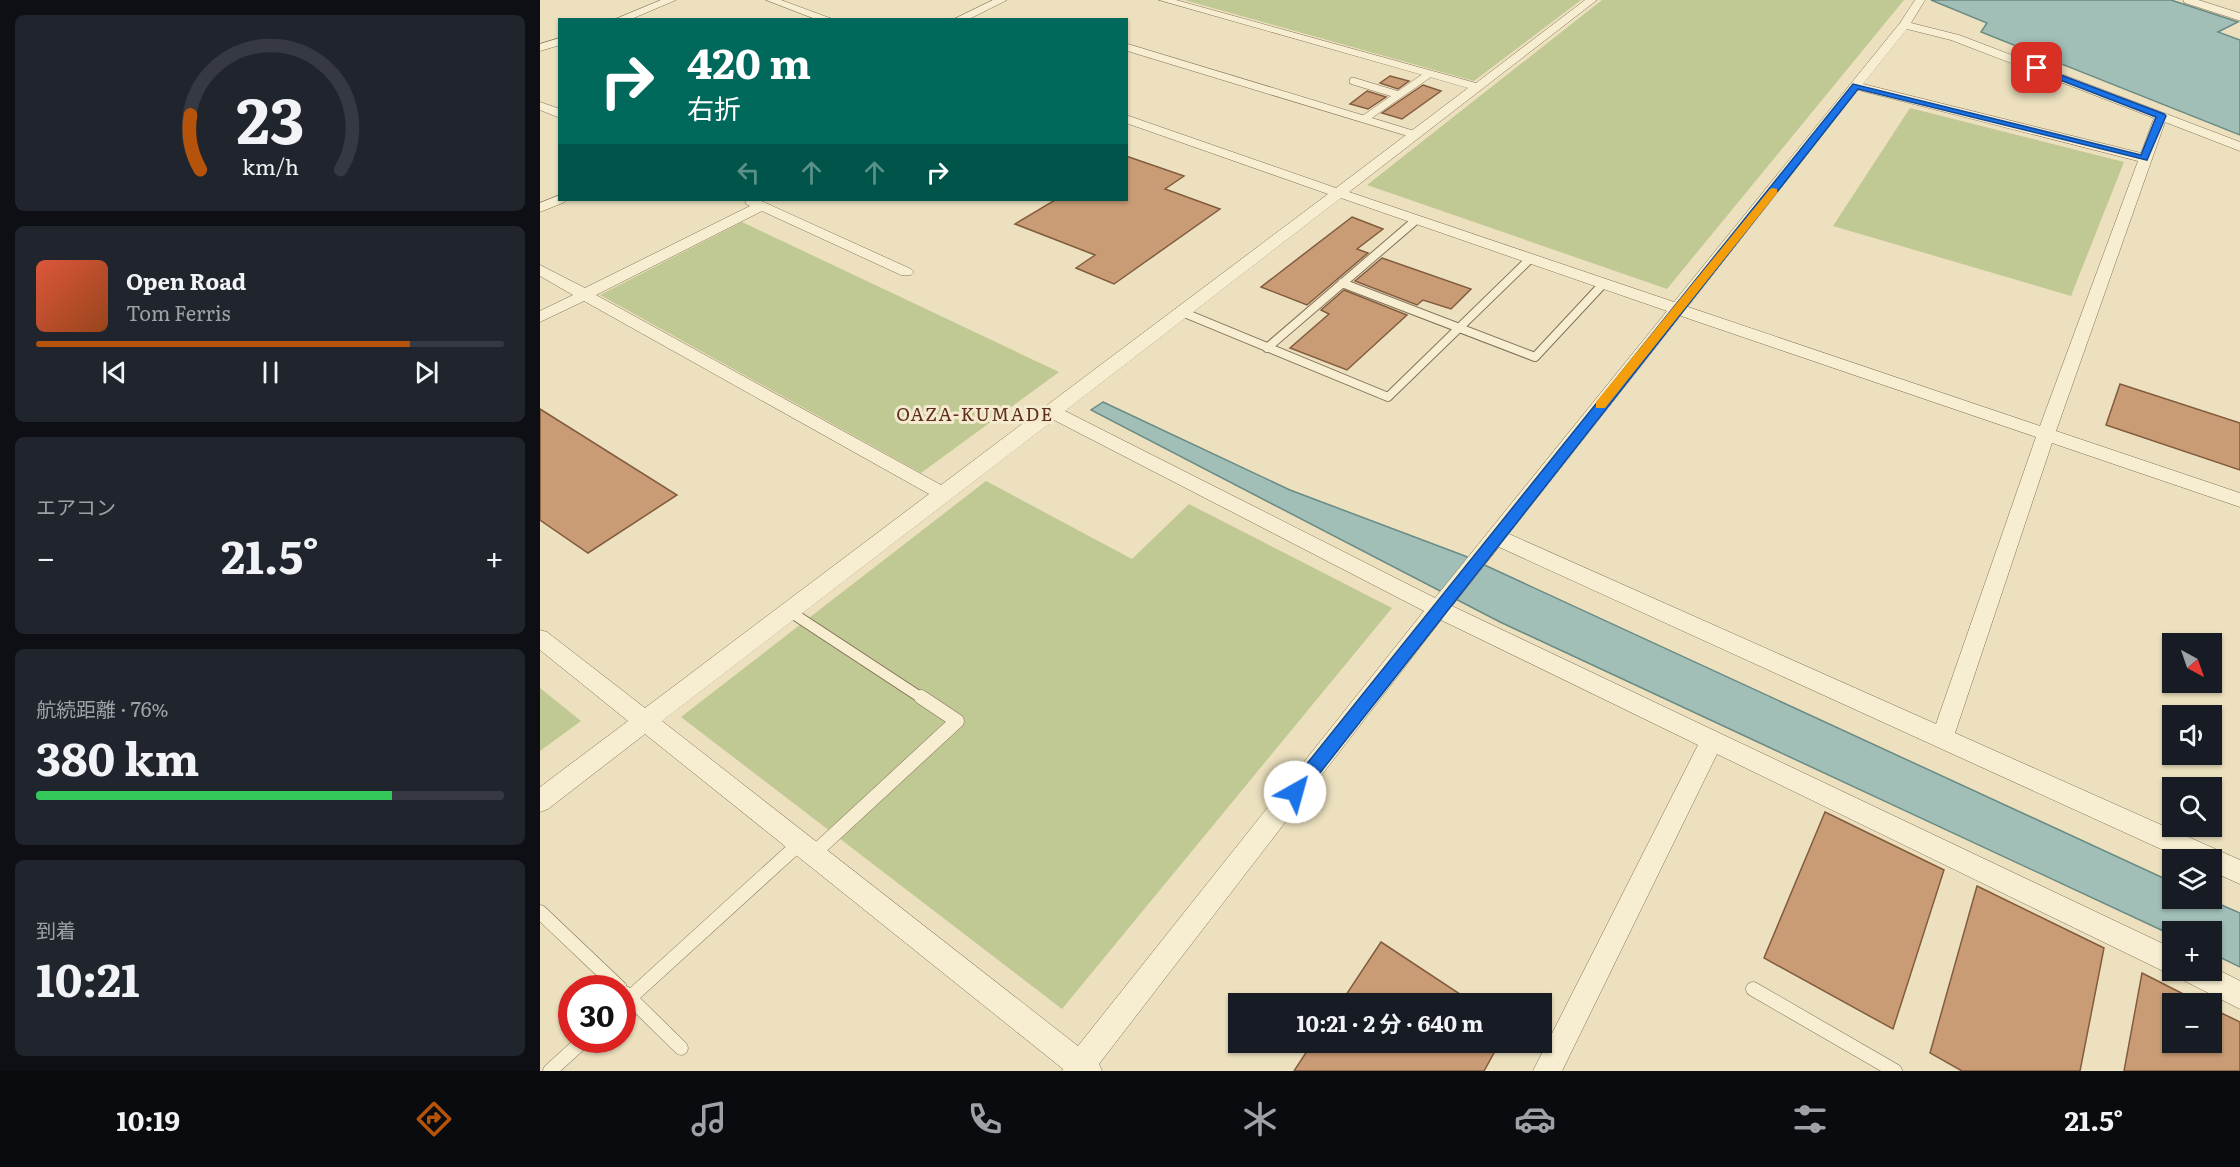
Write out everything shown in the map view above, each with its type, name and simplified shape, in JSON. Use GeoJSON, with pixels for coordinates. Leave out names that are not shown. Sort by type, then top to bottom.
{"type":"FeatureCollection","features":[{"type":"Feature","properties":{"kind":"street"},"geometry":{"type":"LineString","coordinates":[[623,18],[671,0]]}},
{"type":"Feature","properties":{"kind":"street"},"geometry":{"type":"LineString","coordinates":[[771,0],[824,18]]}},
{"type":"Feature","properties":{"kind":"street"},"geometry":{"type":"LineString","coordinates":[[962,18],[1002,0]]}},
{"type":"Feature","properties":{"kind":"street"},"geometry":{"type":"LineString","coordinates":[[1164,0],[1478,87]]}},
{"type":"Feature","properties":{"kind":"street"},"geometry":{"type":"LineString","coordinates":[[540,801],[1592,0]]}},
{"type":"Feature","properties":{"kind":"street"},"geometry":{"type":"LineString","coordinates":[[540,638],[1082,1069],[1441,606],[1856,86],[1904,25],[1920,0]]}},
{"type":"Feature","properties":{"kind":"street"},"geometry":{"type":"LineString","coordinates":[[1904,25],[1955,37],[2240,147]]}},
{"type":"Feature","properties":{"kind":"street"},"geometry":{"type":"LineString","coordinates":[[540,48],[558,42]]}},
{"type":"Feature","properties":{"kind":"street"},"geometry":{"type":"LineString","coordinates":[[1856,86],[2144,158]]}},
{"type":"Feature","properties":{"kind":"street"},"geometry":{"type":"LineString","coordinates":[[540,106],[558,113]]}},
{"type":"Feature","properties":{"kind":"street"},"geometry":{"type":"LineString","coordinates":[[1942,740],[2046,435],[2161,116]]}},
{"type":"Feature","properties":{"kind":"street"},"geometry":{"type":"LineString","coordinates":[[1128,119],[1416,220],[2240,500]]}},
{"type":"Feature","properties":{"kind":"street"},"geometry":{"type":"LineString","coordinates":[[540,208],[558,201]]}},
{"type":"Feature","properties":{"kind":"street"},"geometry":{"type":"LineString","coordinates":[[540,317],[754,203],[906,272]]}},
{"type":"Feature","properties":{"kind":"street"},"geometry":{"type":"LineString","coordinates":[[540,270],[943,494]]}},
{"type":"Feature","properties":{"kind":"street"},"geometry":{"type":"LineString","coordinates":[[1053,412],[1712,741],[2162,957]]}},
{"type":"Feature","properties":{"kind":"street"},"geometry":{"type":"LineString","coordinates":[[1496,537],[1942,740],[2240,872]]}},
{"type":"Feature","properties":{"kind":"street"},"geometry":{"type":"LineString","coordinates":[[1547,1071],[1712,741]]}},
{"type":"Feature","properties":{"kind":"street"},"geometry":{"type":"LineString","coordinates":[[2212,981],[2240,995]]}},
{"type":"Feature","properties":{"kind":"lane"},"geometry":{"type":"LineString","coordinates":[[2187,0],[2240,17]]}},
{"type":"Feature","properties":{"kind":"lane"},"geometry":{"type":"LineString","coordinates":[[1128,48],[1416,135]]}},
{"type":"Feature","properties":{"kind":"lane"},"geometry":{"type":"LineString","coordinates":[[1364,119],[1429,74]]}},
{"type":"Feature","properties":{"kind":"lane"},"geometry":{"type":"LineString","coordinates":[[1353,81],[1399,95]]}},
{"type":"Feature","properties":{"kind":"lane"},"geometry":{"type":"LineString","coordinates":[[1267,348],[1416,220]]}},
{"type":"Feature","properties":{"kind":"lane"},"geometry":{"type":"LineString","coordinates":[[1182,312],[1388,397],[1530,259]]}},
{"type":"Feature","properties":{"kind":"lane"},"geometry":{"type":"LineString","coordinates":[[1342,283],[1534,357],[1603,284]]}},
{"type":"Feature","properties":{"kind":"lane"},"geometry":{"type":"LineString","coordinates":[[636,986],[806,850],[957,722],[789,610]]}},
{"type":"Feature","properties":{"kind":"lane"},"geometry":{"type":"LineString","coordinates":[[540,912],[603,975]]}},
{"type":"Feature","properties":{"kind":"lane"},"geometry":{"type":"LineString","coordinates":[[1753,989],[1894,1071]]}},
{"type":"Feature","properties":{"kind":"lane"},"geometry":{"type":"LineString","coordinates":[[636,1007],[681,1048]]}},
{"type":"Feature","properties":{"kind":"lane"},"geometry":{"type":"LineString","coordinates":[[550,1071],[570,1053]]}},
{"type":"Feature","properties":{"kind":"green space"},"geometry":{"type":"Polygon","coordinates":[[[1184,0],[1581,0],[1474,81],[1184,0]]]}},
{"type":"Feature","properties":{"kind":"green space"},"geometry":{"type":"Polygon","coordinates":[[[1602,0],[1904,0],[1667,289],[1367,185],[1602,0]]]}},
{"type":"Feature","properties":{"kind":"green space"},"geometry":{"type":"Polygon","coordinates":[[[1910,108],[2124,162],[2071,296],[1833,226],[1910,108]]]}},
{"type":"Feature","properties":{"kind":"green space"},"geometry":{"type":"Polygon","coordinates":[[[742,222],[1059,372],[921,473],[600,295],[742,222]]]}},
{"type":"Feature","properties":{"kind":"green space"},"geometry":{"type":"Polygon","coordinates":[[[986,481],[1132,559],[1189,504],[1392,608],[1062,1009],[681,717],[986,481]]]}},
{"type":"Feature","properties":{"kind":"green space"},"geometry":{"type":"Polygon","coordinates":[[[540,688],[581,721],[540,751],[540,688]]]}},
{"type":"Feature","properties":{"kind":"water"},"geometry":{"type":"Polygon","coordinates":[[[1931,0],[2171,0],[2238,22],[2218,32],[2240,40],[2240,135],[1981,32],[1987,23],[1931,0]]]}},
{"type":"Feature","properties":{"kind":"water"},"geometry":{"type":"Polygon","coordinates":[[[1103,402],[1290,490],[1465,556],[2162,877],[2162,909],[2222,909],[2222,905],[2240,913],[2240,967],[2222,958],[2222,921],[2162,921],[2162,930],[1500,622],[1091,410],[1103,402]]]}},
{"type":"Feature","properties":{"kind":"building"},"geometry":{"type":"Polygon","coordinates":[[[1390,76],[1409,81],[1398,89],[1380,83],[1390,76]]]}},
{"type":"Feature","properties":{"kind":"building"},"geometry":{"type":"Polygon","coordinates":[[[1423,85],[1441,91],[1402,119],[1382,113],[1423,85]]]}},
{"type":"Feature","properties":{"kind":"building"},"geometry":{"type":"Polygon","coordinates":[[[1367,91],[1386,97],[1368,109],[1350,104],[1367,91]]]}},
{"type":"Feature","properties":{"kind":"building"},"geometry":{"type":"Polygon","coordinates":[[[1128,157],[1184,176],[1165,189],[1220,209],[1114,284],[1076,268],[1095,255],[1015,224],[1053,201],[1128,201],[1128,157]]]}},
{"type":"Feature","properties":{"kind":"building"},"geometry":{"type":"Polygon","coordinates":[[[1352,217],[1383,229],[1357,249],[1368,253],[1307,305],[1261,287],[1352,217]]]}},
{"type":"Feature","properties":{"kind":"building"},"geometry":{"type":"Polygon","coordinates":[[[1382,258],[1471,289],[1451,309],[1423,300],[1417,305],[1355,281],[1382,258]]]}},
{"type":"Feature","properties":{"kind":"building"},"geometry":{"type":"Polygon","coordinates":[[[1344,290],[1407,315],[1347,370],[1290,348],[1329,314],[1321,310],[1344,290]]]}},
{"type":"Feature","properties":{"kind":"building"},"geometry":{"type":"Polygon","coordinates":[[[2120,384],[2240,423],[2240,470],[2106,425],[2120,384]]]}},
{"type":"Feature","properties":{"kind":"building"},"geometry":{"type":"Polygon","coordinates":[[[540,409],[677,495],[588,553],[540,520],[540,409]]]}},
{"type":"Feature","properties":{"kind":"building"},"geometry":{"type":"Polygon","coordinates":[[[1825,812],[1944,870],[1893,1029],[1764,958],[1825,812]]]}},
{"type":"Feature","properties":{"kind":"building"},"geometry":{"type":"Polygon","coordinates":[[[1977,886],[2104,948],[2080,1071],[1962,1071],[1930,1053],[1977,886]]]}},
{"type":"Feature","properties":{"kind":"building"},"geometry":{"type":"Polygon","coordinates":[[[1381,942],[1458,993],[1347,993],[1381,942]]]}},
{"type":"Feature","properties":{"kind":"building"},"geometry":{"type":"Polygon","coordinates":[[[2142,973],[2181,993],[2162,993],[2162,1053],[2222,1053],[2222,1013],[2240,1022],[2240,1071],[2124,1071],[2142,973]]]}},
{"type":"Feature","properties":{"kind":"building"},"geometry":{"type":"Polygon","coordinates":[[[1306,1053],[1494,1053],[1484,1071],[1294,1071],[1306,1053]]]}},
{"type":"Feature","properties":{"kind":"slow traffic"},"geometry":{"type":"LineString","coordinates":[[1600,405],[1773,191]]}},
{"type":"Feature","properties":{"kind":"district","name":"OAZA-KUMADE"},"geometry":{"type":"Point","coordinates":[975,413]}},
{"type":"Feature","properties":{"kind":"route"},"geometry":{"type":"LineString","coordinates":[[1295,792],[1438,609],[1856,86],[2144,158],[2161,116],[2037,68]]}}]}
